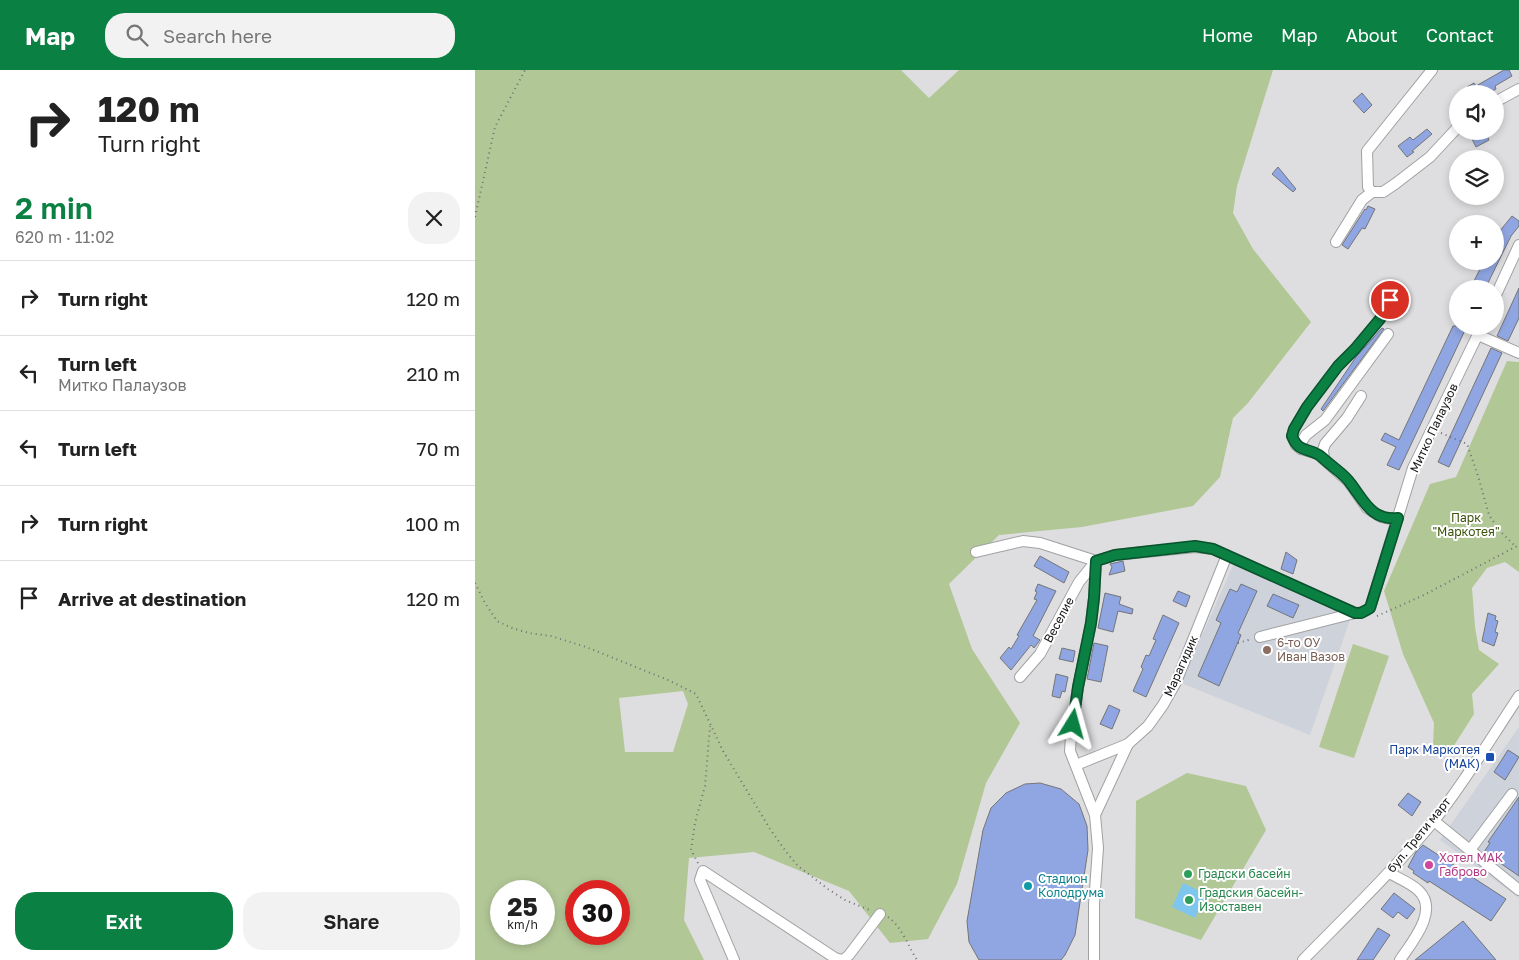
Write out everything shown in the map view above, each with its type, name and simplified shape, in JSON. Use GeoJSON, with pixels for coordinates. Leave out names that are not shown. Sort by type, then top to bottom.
{"type":"FeatureCollection","features":[{"type":"Feature","properties":{"kind":"street"},"geometry":{"type":"LineString","coordinates":[[1372,192],[1368,187],[1367,151],[1432,70]]}},
{"type":"Feature","properties":{"kind":"street"},"geometry":{"type":"LineString","coordinates":[[1504,97],[1519,89]]}},
{"type":"Feature","properties":{"kind":"street"},"geometry":{"type":"LineString","coordinates":[[1336,242],[1362,200],[1372,192],[1383,192],[1395,184],[1430,157],[1449,137]]}},
{"type":"Feature","properties":{"kind":"street"},"geometry":{"type":"LineString","coordinates":[[1503,280],[1519,245]]}},
{"type":"Feature","properties":{"kind":"street"},"geometry":{"type":"LineString","coordinates":[[1390,300],[1380,319],[1338,366],[1307,407],[1292,436],[1295,444],[1301,449],[1318,454],[1349,482],[1367,508],[1390,519],[1398,518]]}},
{"type":"Feature","properties":{"kind":"street"},"geometry":{"type":"LineString","coordinates":[[1301,449],[1301,441],[1306,434],[1325,420],[1388,334]]}},
{"type":"Feature","properties":{"kind":"street","name":"Митко Палаузов"},"geometry":{"type":"LineString","coordinates":[[1358,613],[1370,608],[1413,468],[1478,335]]}},
{"type":"Feature","properties":{"kind":"street"},"geometry":{"type":"LineString","coordinates":[[1487,335],[1519,353]]}},
{"type":"Feature","properties":{"kind":"street"},"geometry":{"type":"LineString","coordinates":[[1324,459],[1323,450],[1325,444],[1347,418],[1361,396]]}},
{"type":"Feature","properties":{"kind":"street"},"geometry":{"type":"LineString","coordinates":[[976,552],[1023,541],[1040,542],[1096,561],[1115,555],[1195,546],[1227,554],[1358,613]]}},
{"type":"Feature","properties":{"kind":"street","name":"Марагидик"},"geometry":{"type":"LineString","coordinates":[[1076,765],[1128,744],[1148,726],[1176,682],[1227,554]]}},
{"type":"Feature","properties":{"kind":"street"},"geometry":{"type":"LineString","coordinates":[[1094,960],[1097,848],[1095,815],[1070,751],[1078,687],[1091,623],[1096,561]]}},
{"type":"Feature","properties":{"kind":"street","name":"Веселие"},"geometry":{"type":"LineString","coordinates":[[1020,677],[1040,654],[1079,582],[1096,561]]}},
{"type":"Feature","properties":{"kind":"street"},"geometry":{"type":"LineString","coordinates":[[1259,637],[1358,613]]}},
{"type":"Feature","properties":{"kind":"street","name":"бул. Трети март"},"geometry":{"type":"LineString","coordinates":[[1303,960],[1389,872],[1433,821],[1465,778],[1519,696]]}},
{"type":"Feature","properties":{"kind":"street"},"geometry":{"type":"LineString","coordinates":[[1095,815],[1128,744]]}},
{"type":"Feature","properties":{"kind":"street"},"geometry":{"type":"LineString","coordinates":[[1470,850],[1512,794]]}},
{"type":"Feature","properties":{"kind":"street"},"geometry":{"type":"LineString","coordinates":[[1433,821],[1519,890]]}},
{"type":"Feature","properties":{"kind":"street"},"geometry":{"type":"LineString","coordinates":[[732,955],[700,880],[703,871],[835,958],[842,960],[849,955],[880,914]]}},
{"type":"Feature","properties":{"kind":"street"},"geometry":{"type":"LineString","coordinates":[[1389,872],[1418,890],[1424,897],[1426,904],[1424,922],[1401,960]]}},
{"type":"Feature","properties":{"kind":"path"},"geometry":{"type":"LineString","coordinates":[[475,217],[495,127],[525,70]]}},
{"type":"Feature","properties":{"kind":"path"},"geometry":{"type":"LineString","coordinates":[[1432,429],[1467,444],[1489,515],[1499,530],[1516,546]]}},
{"type":"Feature","properties":{"kind":"path"},"geometry":{"type":"LineString","coordinates":[[1377,616],[1424,595],[1519,545]]}},
{"type":"Feature","properties":{"kind":"path"},"geometry":{"type":"LineString","coordinates":[[475,582],[485,603],[497,621],[529,633],[551,636],[586,647],[696,694],[723,752],[770,829],[787,853],[798,866],[845,900],[895,922],[917,960]]}},
{"type":"Feature","properties":{"kind":"path"},"geometry":{"type":"LineString","coordinates":[[1238,643],[1259,637]]}},
{"type":"Feature","properties":{"kind":"path"},"geometry":{"type":"LineString","coordinates":[[703,871],[691,850],[695,823],[705,786],[710,724]]}},
{"type":"Feature","properties":{"kind":"shaded area","name":"6-то ОУ Иван Вазов"},"geometry":{"type":"Polygon","coordinates":[[[1234,563],[1351,617],[1310,735],[1181,683],[1234,563]]]}},
{"type":"Feature","properties":{"kind":"shaded area"},"geometry":{"type":"Polygon","coordinates":[[[1519,727],[1519,898],[1440,840],[1519,727]]]}},
{"type":"Feature","properties":{"kind":"green space"},"geometry":{"type":"Polygon","coordinates":[[[475,70],[901,70],[929,98],[959,70],[1273,70],[1237,186],[1233,213],[1253,249],[1311,322],[1248,403],[1233,418],[1220,477],[1193,506],[1082,527],[999,535],[949,584],[972,649],[1020,723],[986,783],[957,884],[928,939],[890,943],[849,891],[754,852],[689,858],[684,920],[704,960],[475,960],[475,70]],[[683,691],[619,698],[625,752],[673,752],[688,704],[683,691]]]}},
{"type":"Feature","properties":{"kind":"green space","name":"Парк \"Маркотея\""},"geometry":{"type":"Polygon","coordinates":[[[1507,361],[1519,362],[1519,572],[1505,562],[1487,568],[1472,588],[1479,650],[1499,664],[1472,694],[1474,714],[1448,755],[1433,746],[1434,723],[1403,654],[1384,591],[1430,484],[1456,477],[1507,361]]]}},
{"type":"Feature","properties":{"kind":"green space"},"geometry":{"type":"Polygon","coordinates":[[[1353,644],[1389,656],[1354,758],[1319,747],[1353,644]]]}},
{"type":"Feature","properties":{"kind":"green space","name":"Градски басейн"},"geometry":{"type":"Polygon","coordinates":[[[1187,773],[1246,786],[1266,830],[1201,940],[1135,918],[1136,801],[1187,773]]]}},
{"type":"Feature","properties":{"kind":"water","name":"Градския басейн- Изоставен"},"geometry":{"type":"Polygon","coordinates":[[[1183,883],[1206,894],[1195,918],[1172,907],[1183,883]]]}},
{"type":"Feature","properties":{"kind":"building"},"geometry":{"type":"Polygon","coordinates":[[[1504,70],[1509,70],[1512,76],[1497,85],[1478,85],[1504,70]]]}},
{"type":"Feature","properties":{"kind":"building"},"geometry":{"type":"Polygon","coordinates":[[[1362,93],[1372,105],[1364,113],[1353,101],[1362,93]]]}},
{"type":"Feature","properties":{"kind":"building"},"geometry":{"type":"Polygon","coordinates":[[[1427,129],[1432,134],[1407,157],[1398,146],[1410,137],[1413,140],[1427,129]]]}},
{"type":"Feature","properties":{"kind":"building"},"geometry":{"type":"Polygon","coordinates":[[[1472,140],[1489,140],[1476,147],[1472,140]]]}},
{"type":"Feature","properties":{"kind":"building"},"geometry":{"type":"Polygon","coordinates":[[[1278,167],[1296,189],[1293,192],[1272,174],[1278,167]]]}},
{"type":"Feature","properties":{"kind":"building"},"geometry":{"type":"Polygon","coordinates":[[[1368,206],[1375,209],[1365,229],[1362,228],[1348,249],[1342,245],[1368,206]]]}},
{"type":"Feature","properties":{"kind":"building"},"geometry":{"type":"Polygon","coordinates":[[[1512,216],[1519,221],[1519,226],[1511,236],[1504,250],[1504,226],[1512,216]]]}},
{"type":"Feature","properties":{"kind":"building"},"geometry":{"type":"Polygon","coordinates":[[[1480,270],[1494,270],[1489,280],[1474,280],[1480,270]]]}},
{"type":"Feature","properties":{"kind":"building"},"geometry":{"type":"Polygon","coordinates":[[[1519,288],[1519,318],[1508,341],[1497,336],[1504,335],[1504,321],[1519,288]]]}},
{"type":"Feature","properties":{"kind":"building"},"geometry":{"type":"Polygon","coordinates":[[[1382,328],[1384,329],[1323,411],[1321,409],[1356,357],[1382,328]]]}},
{"type":"Feature","properties":{"kind":"building"},"geometry":{"type":"Polygon","coordinates":[[[1449,334],[1463,335],[1399,470],[1387,465],[1396,447],[1381,440],[1385,433],[1399,440],[1449,334]]]}},
{"type":"Feature","properties":{"kind":"building"},"geometry":{"type":"Polygon","coordinates":[[[1491,348],[1502,353],[1449,467],[1438,462],[1491,348]]]}},
{"type":"Feature","properties":{"kind":"building"},"geometry":{"type":"Polygon","coordinates":[[[1286,552],[1297,560],[1293,574],[1281,569],[1286,552]]]}},
{"type":"Feature","properties":{"kind":"building"},"geometry":{"type":"Polygon","coordinates":[[[1040,556],[1069,572],[1064,583],[1034,566],[1040,556]]]}},
{"type":"Feature","properties":{"kind":"building"},"geometry":{"type":"Polygon","coordinates":[[[1123,561],[1125,571],[1109,575],[1112,567],[1110,564],[1123,561]]]}},
{"type":"Feature","properties":{"kind":"building"},"geometry":{"type":"Polygon","coordinates":[[[1038,584],[1056,591],[1033,636],[1040,640],[1034,648],[1031,645],[1011,670],[1000,658],[1009,647],[1011,649],[1019,636],[1017,635],[1037,600],[1034,599],[1038,584]]]}},
{"type":"Feature","properties":{"kind":"building"},"geometry":{"type":"Polygon","coordinates":[[[1241,584],[1257,591],[1238,633],[1241,635],[1219,686],[1198,676],[1221,623],[1216,620],[1230,589],[1237,592],[1241,584]]]}},
{"type":"Feature","properties":{"kind":"building"},"geometry":{"type":"Polygon","coordinates":[[[1178,591],[1190,596],[1186,607],[1173,601],[1178,591]]]}},
{"type":"Feature","properties":{"kind":"building"},"geometry":{"type":"Polygon","coordinates":[[[1105,593],[1121,597],[1119,604],[1133,609],[1132,614],[1118,611],[1113,632],[1098,628],[1105,593]]]}},
{"type":"Feature","properties":{"kind":"building"},"geometry":{"type":"Polygon","coordinates":[[[1273,594],[1299,605],[1293,618],[1267,606],[1273,594]]]}},
{"type":"Feature","properties":{"kind":"building"},"geometry":{"type":"Polygon","coordinates":[[[1488,613],[1496,616],[1495,620],[1498,621],[1495,632],[1498,633],[1494,646],[1482,641],[1488,613]]]}},
{"type":"Feature","properties":{"kind":"building"},"geometry":{"type":"Polygon","coordinates":[[[1163,615],[1179,623],[1146,697],[1133,691],[1143,669],[1141,667],[1146,655],[1149,656],[1156,640],[1153,639],[1163,615]]]}},
{"type":"Feature","properties":{"kind":"building"},"geometry":{"type":"Polygon","coordinates":[[[1094,643],[1108,646],[1101,682],[1087,679],[1094,643]]]}},
{"type":"Feature","properties":{"kind":"building"},"geometry":{"type":"Polygon","coordinates":[[[1062,648],[1075,651],[1073,662],[1059,659],[1062,648]]]}},
{"type":"Feature","properties":{"kind":"building"},"geometry":{"type":"Polygon","coordinates":[[[1056,674],[1068,677],[1065,692],[1062,691],[1060,698],[1052,696],[1056,674]]]}},
{"type":"Feature","properties":{"kind":"building"},"geometry":{"type":"Polygon","coordinates":[[[1109,705],[1120,710],[1112,729],[1100,724],[1109,705]]]}},
{"type":"Feature","properties":{"kind":"building"},"geometry":{"type":"Polygon","coordinates":[[[1508,750],[1519,757],[1505,780],[1494,772],[1508,750]]]}},
{"type":"Feature","properties":{"kind":"building","name":"Стадион Колодрума"},"geometry":{"type":"Polygon","coordinates":[[[1040,783],[1061,789],[1079,804],[1087,826],[1088,850],[1075,935],[1061,960],[979,960],[969,942],[967,921],[983,830],[991,808],[1006,793],[1025,784],[1040,783]]]}},
{"type":"Feature","properties":{"kind":"building"},"geometry":{"type":"Polygon","coordinates":[[[1408,793],[1421,802],[1412,816],[1398,805],[1408,793]]]}},
{"type":"Feature","properties":{"kind":"building"},"geometry":{"type":"Polygon","coordinates":[[[1519,797],[1519,876],[1484,852],[1490,843],[1488,842],[1519,797]]]}},
{"type":"Feature","properties":{"kind":"building"},"geometry":{"type":"Polygon","coordinates":[[[1423,845],[1506,899],[1491,921],[1429,881],[1428,883],[1413,873],[1414,871],[1408,867],[1416,852],[1423,845]]]}},
{"type":"Feature","properties":{"kind":"building"},"geometry":{"type":"Polygon","coordinates":[[[1394,893],[1415,909],[1407,919],[1398,912],[1393,918],[1381,909],[1394,893]]]}},
{"type":"Feature","properties":{"kind":"building"},"geometry":{"type":"Polygon","coordinates":[[[1463,921],[1496,960],[1415,960],[1463,921]]]}},
{"type":"Feature","properties":{"kind":"building"},"geometry":{"type":"Polygon","coordinates":[[[1378,928],[1390,935],[1373,960],[1357,960],[1378,928]]]}},
{"type":"Feature","properties":{"kind":"place","name":"6-то ОУ Иван Вазов"},"geometry":{"type":"Point","coordinates":[1267,650]}},
{"type":"Feature","properties":{"kind":"place","name":"Парк Маркотея (МАК)"},"geometry":{"type":"Point","coordinates":[1490,757]}},
{"type":"Feature","properties":{"kind":"place","name":"Хотел МАК Габрово"},"geometry":{"type":"Point","coordinates":[1429,865]}},
{"type":"Feature","properties":{"kind":"place","name":"Градски басейн"},"geometry":{"type":"Point","coordinates":[1188,874]}},
{"type":"Feature","properties":{"kind":"place","name":"Стадион Колодрума"},"geometry":{"type":"Point","coordinates":[1028,886]}},
{"type":"Feature","properties":{"kind":"place","name":"Градския басейн- Изоставен"},"geometry":{"type":"Point","coordinates":[1189,900]}},
{"type":"Feature","properties":{"kind":"route"},"geometry":{"type":"LineString","coordinates":[[1073,724],[1078,687],[1091,623],[1096,561],[1115,555],[1195,546],[1213,549],[1355,613],[1361,613],[1370,608],[1398,518],[1390,519],[1367,508],[1349,482],[1318,454],[1301,449],[1295,444],[1292,436],[1307,407],[1338,366],[1380,319],[1390,300]]}}]}
